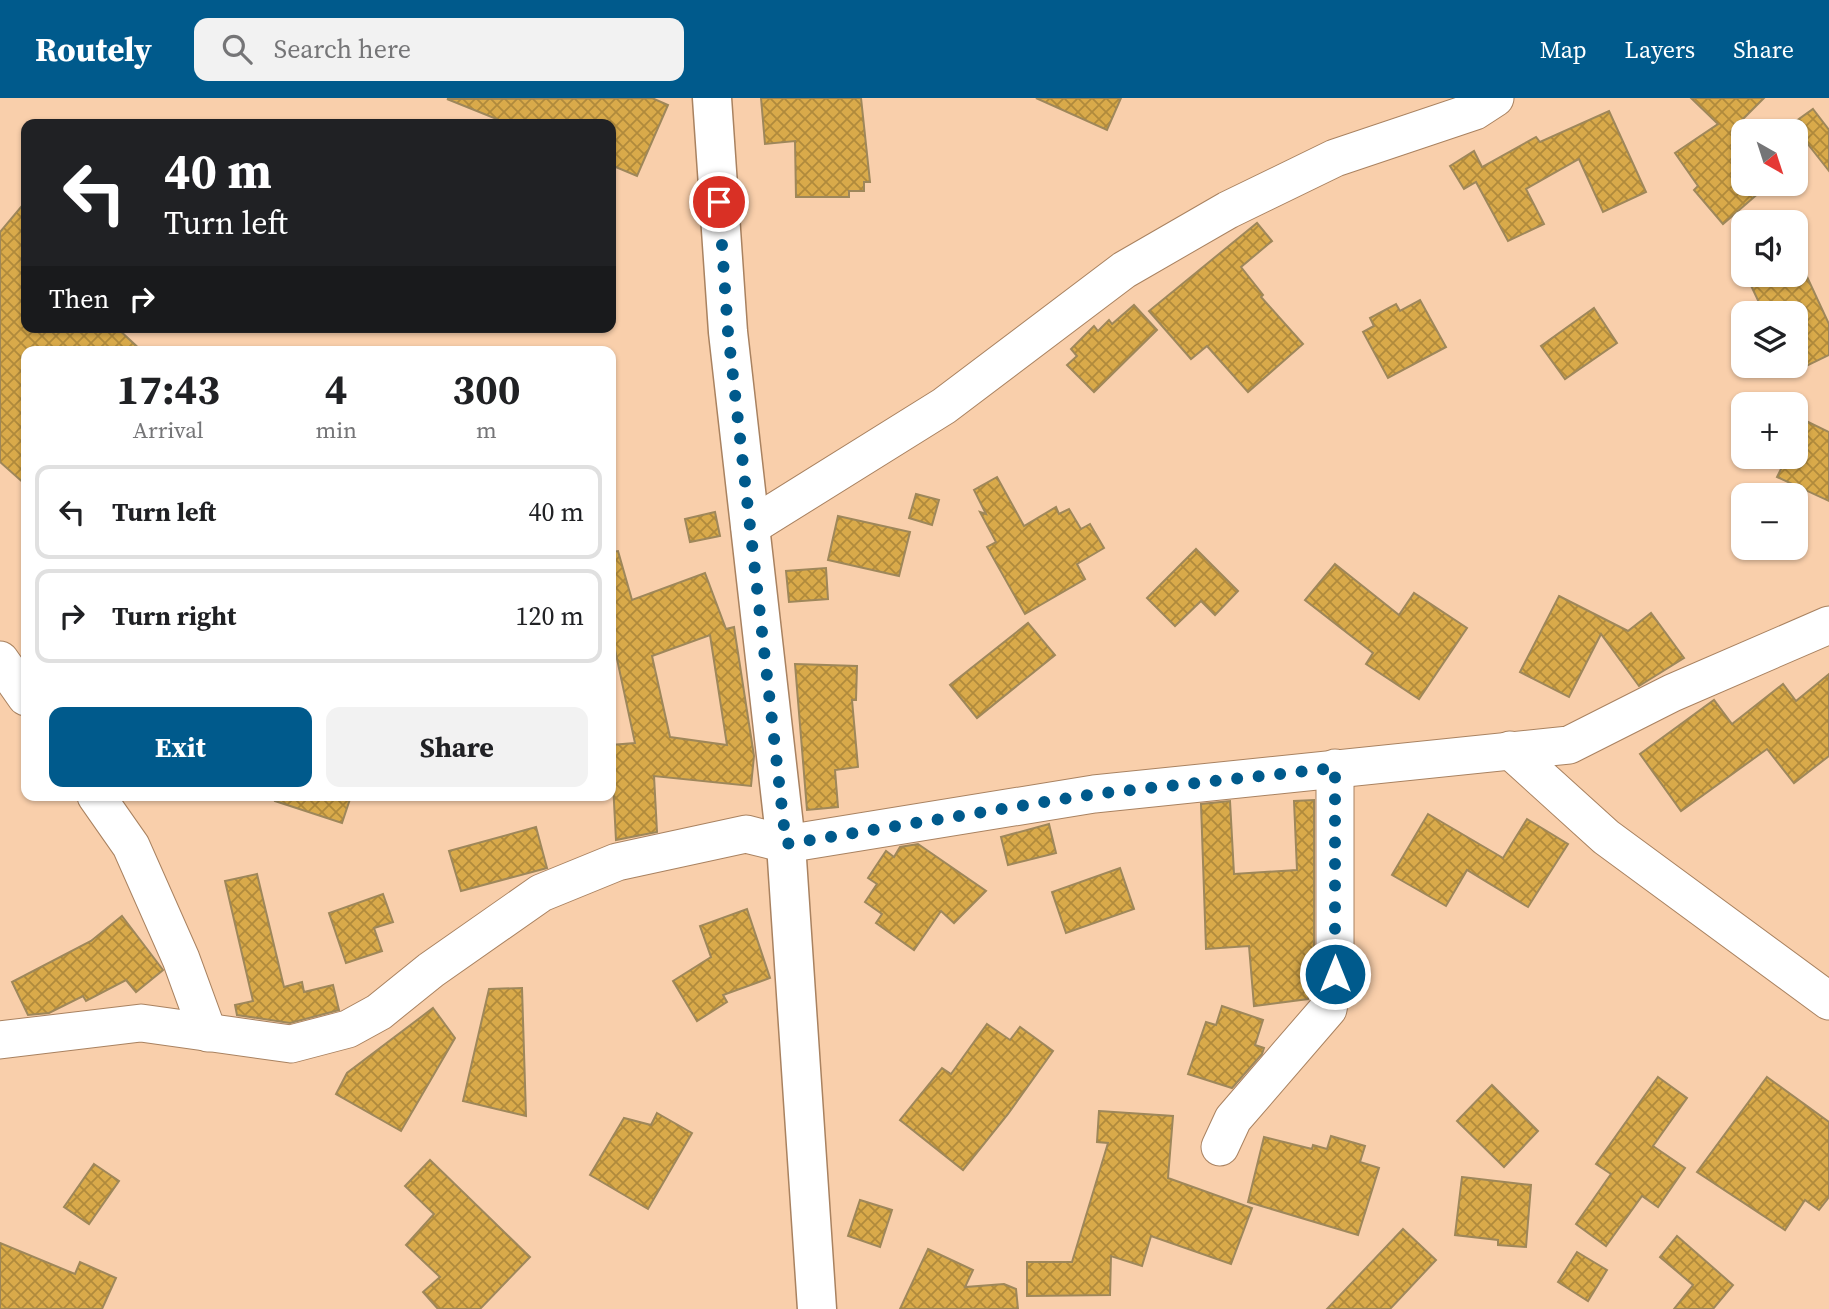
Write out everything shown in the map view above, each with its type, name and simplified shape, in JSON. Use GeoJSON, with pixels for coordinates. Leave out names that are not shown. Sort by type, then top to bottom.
{"type":"FeatureCollection","features":[{"type":"Feature","properties":{"kind":"street"},"geometry":{"type":"LineString","coordinates":[[712,98],[728,332],[786,844],[817,1309]]}},
{"type":"Feature","properties":{"kind":"street"},"geometry":{"type":"LineString","coordinates":[[750,527],[944,406],[1124,270],[1228,209],[1335,158],[1475,111],[1495,98]]}},
{"type":"Feature","properties":{"kind":"street"},"geometry":{"type":"LineString","coordinates":[[0,1040],[141,1024],[291,1044],[348,1029],[379,1012],[431,970],[541,893],[617,862],[746,834],[786,844],[1094,794],[1569,745],[1672,694],[1829,625]]}},
{"type":"Feature","properties":{"kind":"street"},"geometry":{"type":"LineString","coordinates":[[0,660],[21,690]]}},
{"type":"Feature","properties":{"kind":"street"},"geometry":{"type":"LineString","coordinates":[[1510,750],[1606,836],[1829,1001]]}},
{"type":"Feature","properties":{"kind":"street"},"geometry":{"type":"LineString","coordinates":[[1220,1147],[1233,1119],[1328,1009],[1335,974],[1335,768]]}},
{"type":"Feature","properties":{"kind":"street"},"geometry":{"type":"LineString","coordinates":[[100,801],[131,846],[181,959],[208,1033]]}},
{"type":"Feature","properties":{"kind":"building"},"geometry":{"type":"Polygon","coordinates":[[[652,98],[668,105],[637,176],[616,167],[616,119],[497,119],[447,99],[652,98]]]}},
{"type":"Feature","properties":{"kind":"building"},"geometry":{"type":"Polygon","coordinates":[[[761,98],[861,98],[870,182],[864,182],[864,191],[849,191],[849,197],[796,197],[795,141],[765,144],[761,98]]]}},
{"type":"Feature","properties":{"kind":"building"},"geometry":{"type":"Polygon","coordinates":[[[1036,98],[1121,98],[1107,130],[1036,98]]]}},
{"type":"Feature","properties":{"kind":"building"},"geometry":{"type":"Polygon","coordinates":[[[1691,98],[1764,98],[1743,119],[1731,119],[1731,196],[1755,196],[1739,210],[1731,210],[1731,217],[1723,224],[1694,190],[1698,186],[1675,153],[1718,124],[1691,98]]]}},
{"type":"Feature","properties":{"kind":"building"},"geometry":{"type":"Polygon","coordinates":[[[1813,109],[1829,130],[1829,171],[1808,144],[1808,119],[1799,119],[1813,109]]]}},
{"type":"Feature","properties":{"kind":"building"},"geometry":{"type":"Polygon","coordinates":[[[1609,111],[1646,192],[1603,212],[1579,159],[1526,189],[1544,224],[1508,241],[1476,182],[1464,189],[1450,166],[1474,151],[1482,167],[1536,137],[1540,142],[1609,111]]]}},
{"type":"Feature","properties":{"kind":"building"},"geometry":{"type":"Polygon","coordinates":[[[21,207],[21,333],[122,333],[137,346],[21,346],[21,481],[0,462],[0,232],[21,207]]]}},
{"type":"Feature","properties":{"kind":"building"},"geometry":{"type":"Polygon","coordinates":[[[1257,223],[1272,241],[1241,267],[1263,295],[1261,297],[1303,344],[1248,392],[1207,346],[1191,359],[1149,311],[1257,223]]]}},
{"type":"Feature","properties":{"kind":"building"},"geometry":{"type":"Polygon","coordinates":[[[1808,279],[1829,324],[1829,355],[1808,365],[1808,301],[1758,301],[1752,287],[1808,287],[1808,279]]]}},
{"type":"Feature","properties":{"kind":"building"},"geometry":{"type":"Polygon","coordinates":[[[1420,300],[1446,347],[1388,378],[1363,332],[1374,326],[1370,318],[1396,304],[1400,311],[1420,300]]]}},
{"type":"Feature","properties":{"kind":"building"},"geometry":{"type":"Polygon","coordinates":[[[1134,305],[1157,330],[1094,392],[1067,365],[1077,356],[1071,349],[1094,326],[1098,331],[1109,320],[1112,324],[1134,305]]]}},
{"type":"Feature","properties":{"kind":"building"},"geometry":{"type":"Polygon","coordinates":[[[1594,308],[1617,343],[1565,379],[1541,346],[1594,308]]]}},
{"type":"Feature","properties":{"kind":"building"},"geometry":{"type":"Polygon","coordinates":[[[1808,422],[1829,432],[1829,501],[1808,491],[1808,483],[1790,483],[1777,477],[1781,469],[1808,469],[1808,422]]]}},
{"type":"Feature","properties":{"kind":"building"},"geometry":{"type":"Polygon","coordinates":[[[997,477],[1024,526],[1056,507],[1059,514],[1069,509],[1081,529],[1090,524],[1104,548],[1077,564],[1085,579],[1025,614],[987,547],[996,542],[980,512],[986,514],[974,490],[997,477]]]}},
{"type":"Feature","properties":{"kind":"building"},"geometry":{"type":"Polygon","coordinates":[[[916,494],[939,500],[932,525],[909,518],[916,494]]]}},
{"type":"Feature","properties":{"kind":"building"},"geometry":{"type":"Polygon","coordinates":[[[715,512],[720,536],[690,542],[685,519],[715,512]]]}},
{"type":"Feature","properties":{"kind":"building"},"geometry":{"type":"Polygon","coordinates":[[[838,516],[910,532],[899,576],[828,560],[838,516]]]}},
{"type":"Feature","properties":{"kind":"building"},"geometry":{"type":"Polygon","coordinates":[[[1196,549],[1238,591],[1215,615],[1201,601],[1175,626],[1147,598],[1196,549]]]}},
{"type":"Feature","properties":{"kind":"building"},"geometry":{"type":"Polygon","coordinates":[[[618,551],[632,600],[705,573],[726,629],[734,627],[754,756],[751,786],[654,776],[657,832],[616,840],[616,745],[635,743],[616,654],[618,551]],[[710,635],[652,656],[670,737],[727,745],[710,635]]]}},
{"type":"Feature","properties":{"kind":"building"},"geometry":{"type":"Polygon","coordinates":[[[1335,564],[1399,615],[1414,593],[1467,628],[1419,699],[1366,664],[1373,653],[1305,600],[1335,564]]]}},
{"type":"Feature","properties":{"kind":"building"},"geometry":{"type":"Polygon","coordinates":[[[826,568],[828,599],[789,602],[786,571],[826,568]]]}},
{"type":"Feature","properties":{"kind":"building"},"geometry":{"type":"Polygon","coordinates":[[[1559,596],[1628,631],[1651,613],[1684,658],[1639,686],[1601,634],[1569,697],[1520,672],[1559,596]]]}},
{"type":"Feature","properties":{"kind":"building"},"geometry":{"type":"Polygon","coordinates":[[[1028,623],[1055,655],[977,718],[950,685],[1028,623]]]}},
{"type":"Feature","properties":{"kind":"building"},"geometry":{"type":"Polygon","coordinates":[[[795,664],[857,666],[856,700],[852,700],[858,767],[835,770],[838,807],[807,810],[795,664]]]}},
{"type":"Feature","properties":{"kind":"building"},"geometry":{"type":"Polygon","coordinates":[[[1829,674],[1829,756],[1794,783],[1767,749],[1681,811],[1640,754],[1714,700],[1732,724],[1783,684],[1796,701],[1829,674]]]}},
{"type":"Feature","properties":{"kind":"building"},"geometry":{"type":"Polygon","coordinates":[[[1314,800],[1314,972],[1308,999],[1254,1006],[1249,946],[1206,949],[1201,804],[1230,801],[1234,874],[1297,870],[1294,801],[1314,800]]]}},
{"type":"Feature","properties":{"kind":"building"},"geometry":{"type":"Polygon","coordinates":[[[275,801],[349,801],[342,823],[275,801]]]}},
{"type":"Feature","properties":{"kind":"building"},"geometry":{"type":"Polygon","coordinates":[[[1428,814],[1503,858],[1527,819],[1568,844],[1528,907],[1467,870],[1446,906],[1392,875],[1428,814]]]}},
{"type":"Feature","properties":{"kind":"building"},"geometry":{"type":"Polygon","coordinates":[[[1049,824],[1056,853],[1008,865],[1001,837],[1049,824]]]}},
{"type":"Feature","properties":{"kind":"building"},"geometry":{"type":"Polygon","coordinates":[[[536,827],[547,868],[461,891],[449,851],[536,827]]]}},
{"type":"Feature","properties":{"kind":"building"},"geometry":{"type":"Polygon","coordinates":[[[918,844],[986,891],[954,923],[941,911],[914,950],[876,923],[882,914],[865,902],[877,884],[868,878],[886,851],[894,857],[900,847],[918,844]]]}},
{"type":"Feature","properties":{"kind":"building"},"geometry":{"type":"Polygon","coordinates":[[[1120,868],[1134,909],[1066,933],[1052,892],[1120,868]]]}},
{"type":"Feature","properties":{"kind":"building"},"geometry":{"type":"Polygon","coordinates":[[[257,874],[284,987],[302,982],[304,992],[333,985],[339,1010],[290,1023],[237,1015],[235,1005],[253,1001],[225,881],[257,874]]]}},
{"type":"Feature","properties":{"kind":"building"},"geometry":{"type":"Polygon","coordinates":[[[383,894],[393,922],[374,928],[382,951],[346,963],[329,913],[383,894]]]}},
{"type":"Feature","properties":{"kind":"building"},"geometry":{"type":"Polygon","coordinates":[[[747,909],[770,978],[723,995],[727,1002],[697,1021],[673,981],[711,957],[700,926],[747,909]]]}},
{"type":"Feature","properties":{"kind":"building"},"geometry":{"type":"Polygon","coordinates":[[[122,916],[163,970],[136,992],[126,980],[86,1001],[83,996],[49,1013],[28,1015],[12,982],[91,941],[122,916]]]}},
{"type":"Feature","properties":{"kind":"building"},"geometry":{"type":"Polygon","coordinates":[[[522,988],[526,1116],[463,1101],[489,989],[522,988]]]}},
{"type":"Feature","properties":{"kind":"building"},"geometry":{"type":"Polygon","coordinates":[[[1222,1006],[1263,1020],[1255,1045],[1264,1048],[1262,1054],[1232,1088],[1188,1074],[1206,1022],[1216,1025],[1222,1006]]]}},
{"type":"Feature","properties":{"kind":"building"},"geometry":{"type":"Polygon","coordinates":[[[433,1008],[455,1038],[401,1131],[336,1094],[347,1073],[433,1008]]]}},
{"type":"Feature","properties":{"kind":"building"},"geometry":{"type":"Polygon","coordinates":[[[987,1024],[1010,1040],[1020,1027],[1053,1051],[1008,1114],[963,1170],[900,1120],[942,1068],[951,1074],[987,1024]]]}},
{"type":"Feature","properties":{"kind":"building"},"geometry":{"type":"Polygon","coordinates":[[[1658,1077],[1687,1098],[1653,1146],[1685,1168],[1658,1207],[1642,1196],[1606,1246],[1576,1224],[1611,1174],[1596,1164],[1658,1077]]]}},
{"type":"Feature","properties":{"kind":"building"},"geometry":{"type":"Polygon","coordinates":[[[1767,1077],[1829,1122],[1829,1197],[1819,1210],[1805,1200],[1785,1230],[1697,1172],[1767,1077]]]}},
{"type":"Feature","properties":{"kind":"building"},"geometry":{"type":"Polygon","coordinates":[[[1492,1085],[1538,1131],[1504,1167],[1457,1121],[1492,1085]]]}},
{"type":"Feature","properties":{"kind":"building"},"geometry":{"type":"Polygon","coordinates":[[[1099,1111],[1173,1116],[1168,1178],[1252,1208],[1231,1264],[1151,1236],[1142,1266],[1111,1256],[1110,1295],[1027,1296],[1027,1262],[1072,1262],[1108,1143],[1097,1142],[1099,1111]]]}},
{"type":"Feature","properties":{"kind":"building"},"geometry":{"type":"Polygon","coordinates":[[[657,1113],[692,1133],[648,1209],[590,1175],[624,1118],[651,1125],[657,1113]]]}},
{"type":"Feature","properties":{"kind":"building"},"geometry":{"type":"Polygon","coordinates":[[[1331,1136],[1365,1146],[1360,1162],[1379,1168],[1358,1235],[1248,1202],[1264,1137],[1312,1149],[1313,1145],[1327,1149],[1331,1136]]]}},
{"type":"Feature","properties":{"kind":"building"},"geometry":{"type":"Polygon","coordinates":[[[430,1160],[530,1257],[480,1309],[438,1309],[423,1292],[440,1277],[406,1245],[434,1214],[405,1186],[430,1160]]]}},
{"type":"Feature","properties":{"kind":"building"},"geometry":{"type":"Polygon","coordinates":[[[94,1164],[119,1181],[89,1224],[64,1207],[94,1164]]]}},
{"type":"Feature","properties":{"kind":"building"},"geometry":{"type":"Polygon","coordinates":[[[1462,1177],[1531,1185],[1526,1247],[1498,1245],[1498,1240],[1455,1235],[1462,1177]]]}},
{"type":"Feature","properties":{"kind":"building"},"geometry":{"type":"Polygon","coordinates":[[[860,1200],[892,1210],[880,1247],[848,1236],[860,1200]]]}},
{"type":"Feature","properties":{"kind":"building"},"geometry":{"type":"Polygon","coordinates":[[[1403,1229],[1436,1260],[1390,1309],[1327,1309],[1403,1229]]]}},
{"type":"Feature","properties":{"kind":"building"},"geometry":{"type":"Polygon","coordinates":[[[1677,1236],[1733,1285],[1713,1309],[1674,1309],[1693,1285],[1660,1257],[1677,1236]]]}},
{"type":"Feature","properties":{"kind":"building"},"geometry":{"type":"Polygon","coordinates":[[[0,1243],[75,1274],[80,1262],[116,1278],[102,1309],[0,1309],[0,1243]]]}},
{"type":"Feature","properties":{"kind":"building"},"geometry":{"type":"Polygon","coordinates":[[[928,1249],[973,1270],[965,1287],[1004,1284],[1016,1289],[1018,1309],[900,1309],[928,1249]]]}},
{"type":"Feature","properties":{"kind":"building"},"geometry":{"type":"Polygon","coordinates":[[[1577,1252],[1607,1270],[1588,1301],[1558,1282],[1577,1252]]]}},
{"type":"Feature","properties":{"kind":"route"},"geometry":{"type":"LineString","coordinates":[[719,202],[728,332],[786,844],[1094,794],[1335,768],[1335,974]]}}]}
